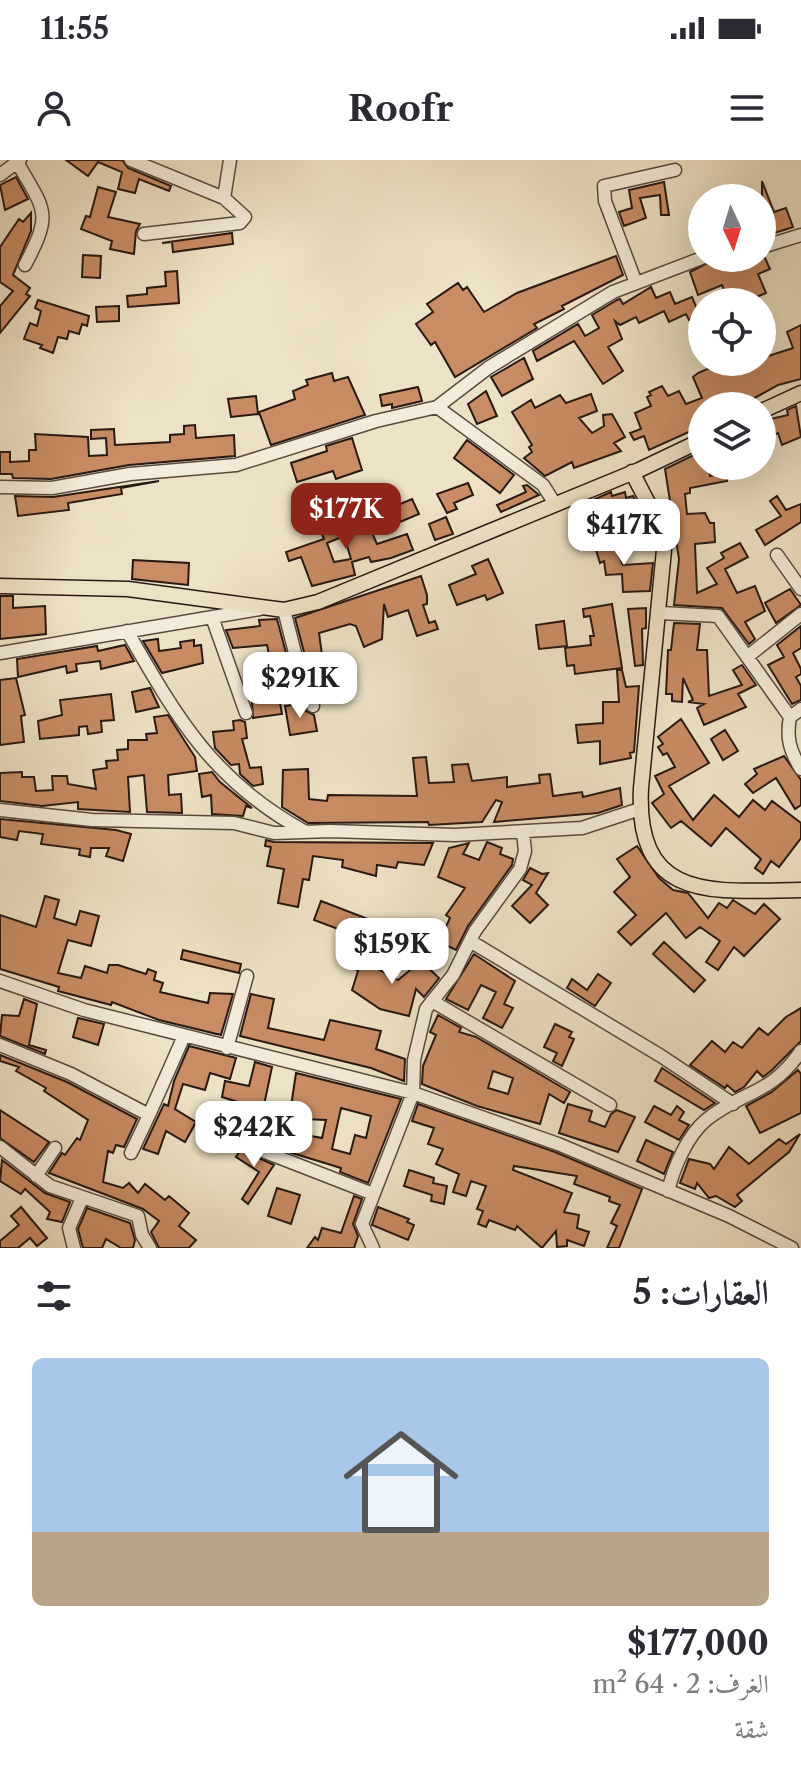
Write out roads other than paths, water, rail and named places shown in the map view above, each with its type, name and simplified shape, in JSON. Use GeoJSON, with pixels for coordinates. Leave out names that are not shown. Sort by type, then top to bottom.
{"type":"FeatureCollection","features":[{"type":"Feature","properties":{"kind":"main road"},"geometry":{"type":"LineString","coordinates":[[776,405],[801,393]]}},
{"type":"Feature","properties":{"kind":"main road"},"geometry":{"type":"LineString","coordinates":[[0,586],[128,589],[284,610],[318,602],[688,446]]}},
{"type":"Feature","properties":{"kind":"main road"},"geometry":{"type":"LineString","coordinates":[[632,472],[662,530],[664,561],[640,809],[645,840],[654,859],[678,882],[716,891],[801,890]]}},
{"type":"Feature","properties":{"kind":"street"},"geometry":{"type":"LineString","coordinates":[[131,160],[224,198],[245,217],[244,222],[144,234]]}},
{"type":"Feature","properties":{"kind":"street"},"geometry":{"type":"LineString","coordinates":[[224,198],[230,160]]}},
{"type":"Feature","properties":{"kind":"street"},"geometry":{"type":"LineString","coordinates":[[0,175],[18,161],[44,208],[40,237],[25,265]]}},
{"type":"Feature","properties":{"kind":"street"},"geometry":{"type":"LineString","coordinates":[[636,283],[605,201],[604,186],[675,170]]}},
{"type":"Feature","properties":{"kind":"street"},"geometry":{"type":"LineString","coordinates":[[776,243],[801,235]]}},
{"type":"Feature","properties":{"kind":"street"},"geometry":{"type":"LineString","coordinates":[[0,487],[52,488],[130,474],[236,465],[376,421],[437,407],[488,368],[613,292],[688,263]]}},
{"type":"Feature","properties":{"kind":"street"},"geometry":{"type":"LineString","coordinates":[[437,407],[543,485],[555,504]]}},
{"type":"Feature","properties":{"kind":"street"},"geometry":{"type":"LineString","coordinates":[[777,555],[801,589]]}},
{"type":"Feature","properties":{"kind":"street"},"geometry":{"type":"LineString","coordinates":[[0,653],[263,609]]}},
{"type":"Feature","properties":{"kind":"street"},"geometry":{"type":"LineString","coordinates":[[284,610],[305,692],[313,706]]}},
{"type":"Feature","properties":{"kind":"street"},"geometry":{"type":"LineString","coordinates":[[660,613],[718,616],[747,657],[796,713],[787,734],[792,754],[801,769]]}},
{"type":"Feature","properties":{"kind":"street"},"geometry":{"type":"LineString","coordinates":[[747,657],[801,614]]}},
{"type":"Feature","properties":{"kind":"street"},"geometry":{"type":"LineString","coordinates":[[212,617],[246,713]]}},
{"type":"Feature","properties":{"kind":"street"},"geometry":{"type":"LineString","coordinates":[[127,631],[171,708],[199,747],[274,814],[304,831]]}},
{"type":"Feature","properties":{"kind":"street"},"geometry":{"type":"LineString","coordinates":[[0,810],[92,820],[234,823],[274,833],[523,833],[582,828],[640,809]]}},
{"type":"Feature","properties":{"kind":"street"},"geometry":{"type":"LineString","coordinates":[[373,1248],[362,1224],[413,1093],[420,1025],[432,1001],[453,975],[470,941],[520,869],[525,851],[523,833]]}},
{"type":"Feature","properties":{"kind":"street"},"geometry":{"type":"LineString","coordinates":[[470,941],[661,1056],[733,1104]]}},
{"type":"Feature","properties":{"kind":"street"},"geometry":{"type":"LineString","coordinates":[[227,1048],[247,976]]}},
{"type":"Feature","properties":{"kind":"street"},"geometry":{"type":"LineString","coordinates":[[0,981],[84,1010],[227,1048],[324,1068],[413,1093],[558,1144],[729,1216],[792,1248]]}},
{"type":"Feature","properties":{"kind":"street"},"geometry":{"type":"LineString","coordinates":[[432,1001],[610,1105]]}},
{"type":"Feature","properties":{"kind":"street"},"geometry":{"type":"LineString","coordinates":[[131,1153],[184,1036]]}},
{"type":"Feature","properties":{"kind":"street"},"geometry":{"type":"LineString","coordinates":[[0,1045],[84,1080],[149,1115]]}},
{"type":"Feature","properties":{"kind":"street"},"geometry":{"type":"LineString","coordinates":[[668,1191],[682,1154],[705,1121],[773,1084],[801,1051]]}},
{"type":"Feature","properties":{"kind":"street"},"geometry":{"type":"LineString","coordinates":[[0,1147],[50,1186],[138,1216],[142,1235],[150,1248]]}},
{"type":"Feature","properties":{"kind":"street"},"geometry":{"type":"LineString","coordinates":[[36,1176],[55,1148]]}},
{"type":"Feature","properties":{"kind":"street"},"geometry":{"type":"LineString","coordinates":[[265,1152],[373,1194]]}},
{"type":"Feature","properties":{"kind":"street"},"geometry":{"type":"LineString","coordinates":[[74,1248],[69,1228],[82,1198]]}}]}
